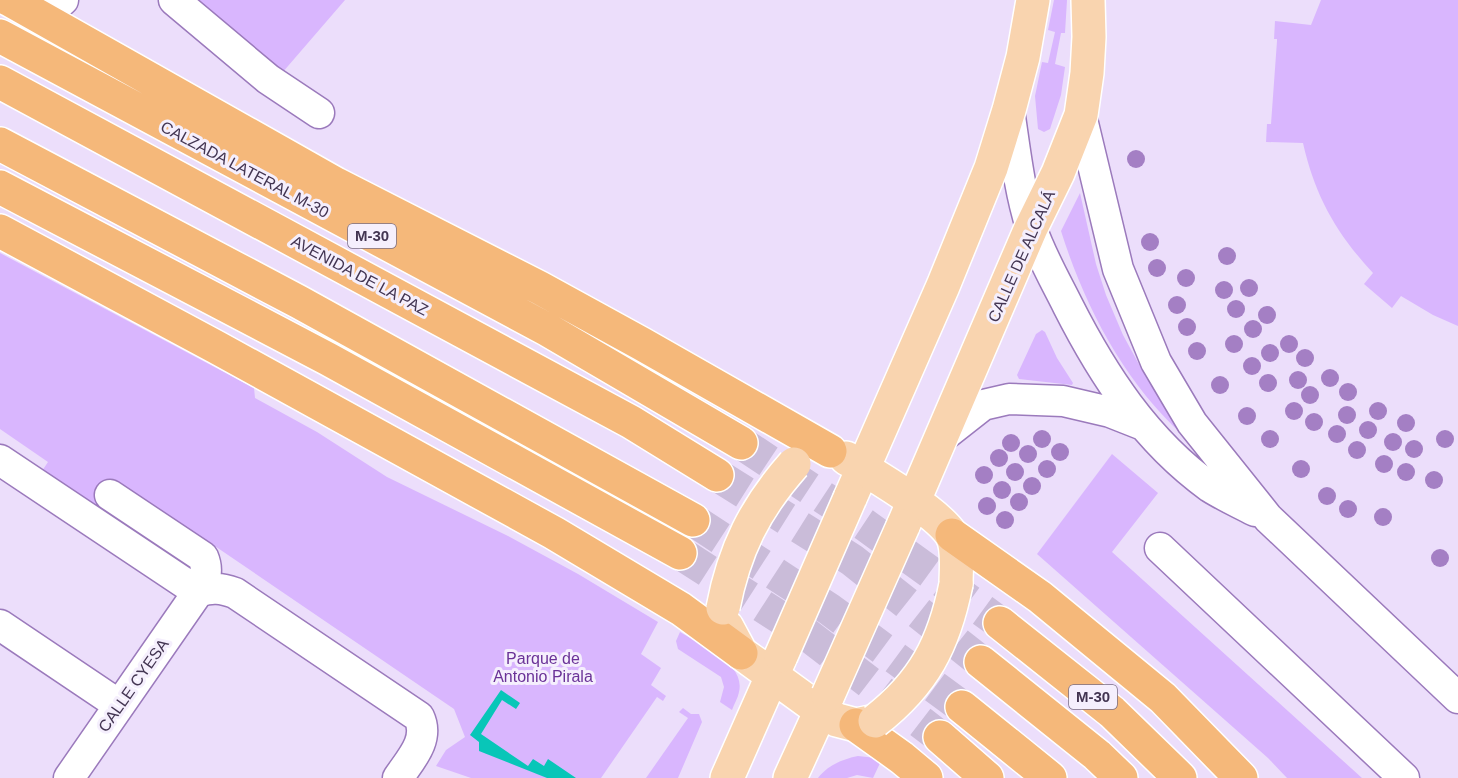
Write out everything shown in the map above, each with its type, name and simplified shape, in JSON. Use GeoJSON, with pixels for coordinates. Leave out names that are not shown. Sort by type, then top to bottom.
{"type":"FeatureCollection","features":[{"type":"Feature","properties":{"kind":"highway"},"geometry":{"type":"LineString","coordinates":[[37,5],[336,184],[550,294],[830,451]]}},
{"type":"Feature","properties":{"kind":"highway","name":"CALZADA LATERAL M-30"},"geometry":{"type":"LineString","coordinates":[[0,36],[548,330],[741,443]]}},
{"type":"Feature","properties":{"kind":"highway","name":"AVENIDA DE LA PAZ"},"geometry":{"type":"LineString","coordinates":[[7,83],[631,422],[717,475]]}},
{"type":"Feature","properties":{"kind":"highway"},"geometry":{"type":"LineString","coordinates":[[0,144],[299,302],[693,520]]}},
{"type":"Feature","properties":{"kind":"highway"},"geometry":{"type":"LineString","coordinates":[[0,187],[328,359],[680,553]]}},
{"type":"Feature","properties":{"kind":"highway"},"geometry":{"type":"LineString","coordinates":[[0,231],[554,533],[681,609],[741,653]]}},
{"type":"Feature","properties":{"kind":"highway"},"geometry":{"type":"LineString","coordinates":[[952,535],[1040,597],[1163,698],[1241,778]]}},
{"type":"Feature","properties":{"kind":"highway","name":"M-30"},"geometry":{"type":"LineString","coordinates":[[1000,623],[1112,712],[1180,778]]}},
{"type":"Feature","properties":{"kind":"highway","name":"M-30"},"geometry":{"type":"LineString","coordinates":[[981,662],[1097,755],[1121,778]]}},
{"type":"Feature","properties":{"kind":"highway"},"geometry":{"type":"LineString","coordinates":[[962,707],[1050,778]]}},
{"type":"Feature","properties":{"kind":"highway"},"geometry":{"type":"LineString","coordinates":[[866,723],[926,778]]}},
{"type":"Feature","properties":{"kind":"highway"},"geometry":{"type":"LineString","coordinates":[[940,737],[987,778]]}},
{"type":"Feature","properties":{"kind":"main road"},"geometry":{"type":"LineString","coordinates":[[727,778],[987,178],[1023,57],[1033,0]]}},
{"type":"Feature","properties":{"kind":"main road","name":"CALLE DE ALCALÁ"},"geometry":{"type":"LineString","coordinates":[[790,778],[1058,173],[1081,115],[1087,74],[1088,0]]}},
{"type":"Feature","properties":{"kind":"main road"},"geometry":{"type":"LineString","coordinates":[[830,451],[863,468],[908,514],[938,520],[952,535],[957,561],[956,584],[950,615],[936,650],[915,684],[896,705],[866,723],[837,720],[824,703],[776,666],[741,653],[728,628],[723,608],[729,578],[741,542],[758,511],[794,464],[813,454],[830,451]]}},
{"type":"Feature","properties":{"kind":"street"},"geometry":{"type":"LineString","coordinates":[[174,0],[268,79],[319,113]]}},
{"type":"Feature","properties":{"kind":"street"},"geometry":{"type":"LineString","coordinates":[[1009,110],[1020,179],[1032,228],[1052,276],[1105,374],[1143,424],[1177,458],[1211,487],[1268,518]]}},
{"type":"Feature","properties":{"kind":"street"},"geometry":{"type":"LineString","coordinates":[[1081,115],[1118,269],[1156,362],[1192,423],[1268,518],[1458,698]]}},
{"type":"Feature","properties":{"kind":"street"},"geometry":{"type":"LineString","coordinates":[[941,438],[983,405],[1008,399],[1063,401],[1110,412],[1143,424]]}},
{"type":"Feature","properties":{"kind":"street"},"geometry":{"type":"LineString","coordinates":[[0,460],[198,592],[210,588],[221,588],[235,593],[418,717],[423,725],[423,735],[419,746],[398,778]]}},
{"type":"Feature","properties":{"kind":"street","name":"CALLE CYESA"},"geometry":{"type":"LineString","coordinates":[[69,778],[198,592],[207,574],[203,557],[110,495]]}},
{"type":"Feature","properties":{"kind":"street"},"geometry":{"type":"LineString","coordinates":[[1160,549],[1404,778]]}},
{"type":"Feature","properties":{"kind":"street"},"geometry":{"type":"LineString","coordinates":[[0,625],[119,705]]}},
{"type":"Feature","properties":{"kind":"green space"},"geometry":{"type":"Polygon","coordinates":[[[192,0],[345,0],[282,73],[192,0]]]}},
{"type":"Feature","properties":{"kind":"green space"},"geometry":{"type":"Polygon","coordinates":[[[1054,0],[1067,0],[1065,33],[1061,33],[1055,64],[1065,67],[1061,95],[1050,129],[1044,132],[1038,129],[1035,96],[1042,62],[1048,63],[1055,32],[1048,30],[1054,0]]]}},
{"type":"Feature","properties":{"kind":"green space"},"geometry":{"type":"Polygon","coordinates":[[[1321,0],[1458,0],[1458,326],[1433,315],[1401,296],[1392,308],[1364,284],[1373,273],[1348,243],[1329,213],[1314,180],[1303,143],[1266,142],[1267,124],[1271,124],[1277,41],[1274,39],[1275,21],[1311,25],[1321,0]]]}},
{"type":"Feature","properties":{"kind":"green space"},"geometry":{"type":"Polygon","coordinates":[[[1080,193],[1096,264],[1123,335],[1147,379],[1184,436],[1162,415],[1125,367],[1109,342],[1082,288],[1061,231],[1080,193]]]}},
{"type":"Feature","properties":{"kind":"green space","name":"Parque de Antonio Pirala"},"geometry":{"type":"Polygon","coordinates":[[[0,253],[254,388],[255,398],[317,432],[387,477],[508,536],[578,574],[658,622],[641,654],[661,668],[651,685],[666,696],[663,701],[657,697],[601,778],[471,778],[436,766],[446,750],[465,737],[454,709],[203,538],[179,573],[0,452],[0,443],[42,471],[48,462],[0,429],[0,253]]]}},
{"type":"Feature","properties":{"kind":"green space"},"geometry":{"type":"Polygon","coordinates":[[[1042,330],[1073,383],[1072,385],[1019,379],[1017,375],[1036,334],[1042,330]]]}},
{"type":"Feature","properties":{"kind":"green space"},"geometry":{"type":"Polygon","coordinates":[[[1112,454],[1158,493],[1112,552],[1362,778],[1287,778],[1268,758],[1037,554],[1112,454]]]}},
{"type":"Feature","properties":{"kind":"green space"},"geometry":{"type":"Polygon","coordinates":[[[680,632],[720,656],[736,672],[739,692],[732,710],[720,702],[724,687],[721,677],[678,649],[676,641],[680,632]]]}},
{"type":"Feature","properties":{"kind":"green space"},"geometry":{"type":"Polygon","coordinates":[[[683,708],[691,714],[699,714],[702,722],[678,778],[646,778],[688,718],[679,712],[683,708]]]}},
{"type":"Feature","properties":{"kind":"green space"},"geometry":{"type":"Polygon","coordinates":[[[858,756],[876,758],[881,761],[873,778],[857,775],[847,778],[818,778],[836,763],[858,756]]]}},
{"type":"Feature","properties":{"kind":"shaded area"},"geometry":{"type":"Polygon","coordinates":[[[501,690],[520,703],[516,709],[502,700],[481,734],[528,766],[533,759],[544,766],[548,759],[576,778],[547,778],[479,751],[479,742],[470,735],[501,690]]]}},
{"type":"Feature","properties":{"kind":"tunnel"},"geometry":{"type":"LineString","coordinates":[[741,443],[865,525],[1000,623]]}},
{"type":"Feature","properties":{"kind":"tunnel"},"geometry":{"type":"LineString","coordinates":[[717,475],[852,560],[981,662]]}},
{"type":"Feature","properties":{"kind":"tunnel"},"geometry":{"type":"LineString","coordinates":[[693,520],[829,609],[962,707]]}},
{"type":"Feature","properties":{"kind":"tunnel"},"geometry":{"type":"LineString","coordinates":[[680,553],[809,636],[940,737]]}}]}
